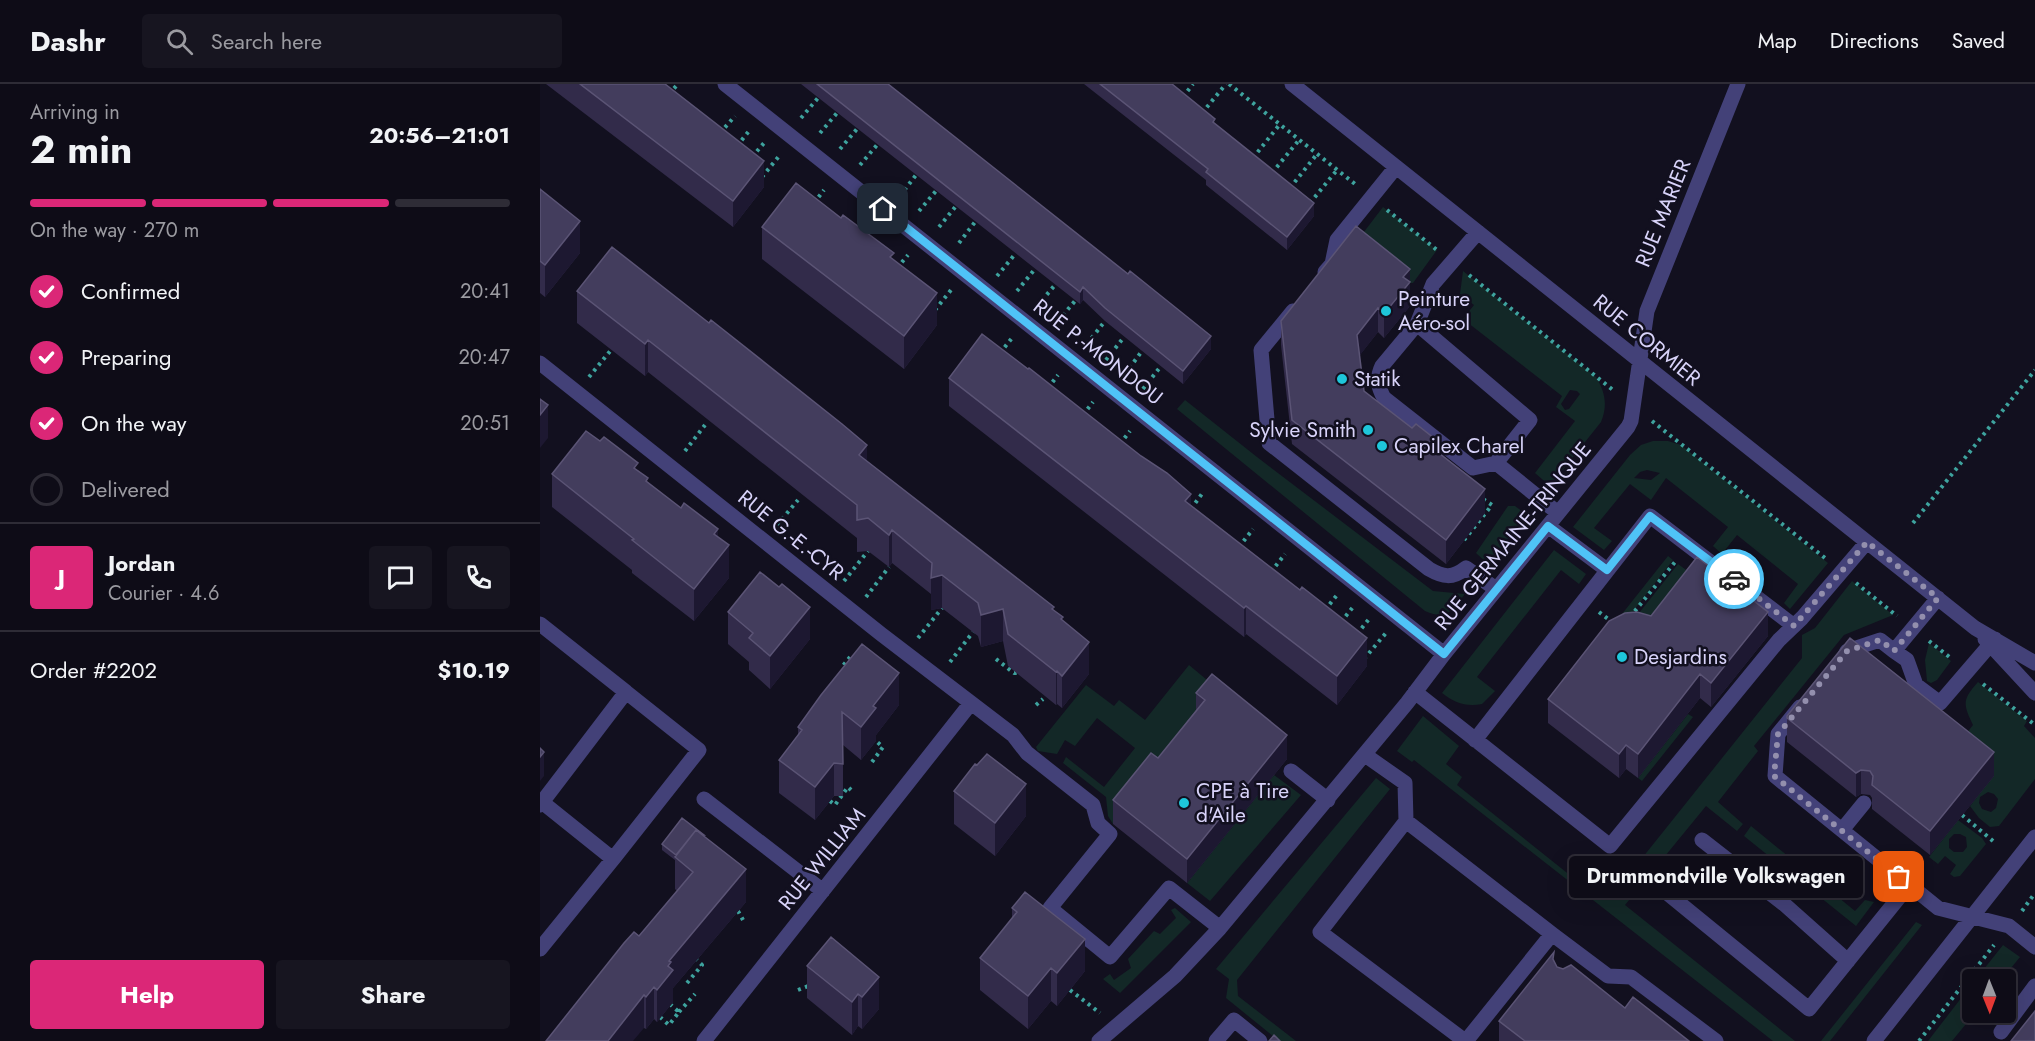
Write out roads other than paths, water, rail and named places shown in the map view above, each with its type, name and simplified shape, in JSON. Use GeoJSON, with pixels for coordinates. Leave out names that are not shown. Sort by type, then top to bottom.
{"type":"FeatureCollection","features":[{"type":"Feature","properties":{"kind":"street","name":"RUE P.-MONDOU"},"geometry":{"type":"LineString","coordinates":[[725,84],[1444,654]]}},
{"type":"Feature","properties":{"kind":"street","name":"RUE CORMIER"},"geometry":{"type":"LineString","coordinates":[[1292,84],[1975,628],[1993,642],[2035,663]]}},
{"type":"Feature","properties":{"kind":"street","name":"RUE MARIER"},"geometry":{"type":"LineString","coordinates":[[1639,362],[1647,310],[1738,84]]}},
{"type":"Feature","properties":{"kind":"street"},"geometry":{"type":"LineString","coordinates":[[1317,281],[1332,264],[1337,240],[1396,167]]}},
{"type":"Feature","properties":{"kind":"street"},"geometry":{"type":"LineString","coordinates":[[1417,324],[1530,420],[1496,463],[1473,468],[1384,398],[1380,390],[1378,373],[1417,324],[1433,284],[1478,232]]}},
{"type":"Feature","properties":{"kind":"street"},"geometry":{"type":"LineString","coordinates":[[1304,298],[1261,350],[1269,443],[1429,569],[1440,575],[1449,576],[1456,575],[1466,568],[1496,589]]}},
{"type":"Feature","properties":{"kind":"street","name":"RUE GERMAINE-TRINQUE"},"geometry":{"type":"LineString","coordinates":[[1099,1041],[1175,976],[1220,928],[1365,755],[1548,526],[1631,421],[1639,362]]}},
{"type":"Feature","properties":{"kind":"street","name":"RUE G.-E.-CYR"},"geometry":{"type":"LineString","coordinates":[[540,363],[833,596],[1017,738],[1026,753],[1093,806],[1098,823],[1110,834],[1050,908],[1110,957],[1169,888],[1220,928]]}},
{"type":"Feature","properties":{"kind":"street"},"geometry":{"type":"LineString","coordinates":[[1496,463],[1558,513]]}},
{"type":"Feature","properties":{"kind":"street"},"geometry":{"type":"LineString","coordinates":[[1475,740],[1650,516],[1794,626]]}},
{"type":"Feature","properties":{"kind":"street"},"geometry":{"type":"LineString","coordinates":[[1548,526],[1607,570]]}},
{"type":"Feature","properties":{"kind":"street"},"geometry":{"type":"LineString","coordinates":[[1415,692],[1610,846],[1779,640],[1794,626],[1867,542]]}},
{"type":"Feature","properties":{"kind":"street"},"geometry":{"type":"LineString","coordinates":[[1894,651],[1938,598]]}},
{"type":"Feature","properties":{"kind":"street"},"geometry":{"type":"LineString","coordinates":[[540,624],[699,750],[540,949]]}},
{"type":"Feature","properties":{"kind":"street"},"geometry":{"type":"LineString","coordinates":[[1832,670],[1847,651],[1880,640],[1907,660],[1916,685],[1940,703],[1993,642]]}},
{"type":"Feature","properties":{"kind":"street","name":"RUE CORMIER"},"geometry":{"type":"LineString","coordinates":[[1993,642],[2035,693]]}},
{"type":"Feature","properties":{"kind":"street"},"geometry":{"type":"LineString","coordinates":[[613,859],[541,804],[626,692]]}},
{"type":"Feature","properties":{"kind":"street"},"geometry":{"type":"LineString","coordinates":[[1809,697],[1778,734],[1774,776],[1938,908],[2009,926],[2035,947]]}},
{"type":"Feature","properties":{"kind":"street","name":"RUE WILLIAM"},"geometry":{"type":"LineString","coordinates":[[704,1041],[971,703]]}},
{"type":"Feature","properties":{"kind":"street"},"geometry":{"type":"LineString","coordinates":[[1365,755],[1405,783],[1406,821],[1320,932],[1465,1041],[1551,934]]}},
{"type":"Feature","properties":{"kind":"street"},"geometry":{"type":"LineString","coordinates":[[1291,771],[1328,800]]}},
{"type":"Feature","properties":{"kind":"street"},"geometry":{"type":"LineString","coordinates":[[704,800],[823,891]]}},
{"type":"Feature","properties":{"kind":"street"},"geometry":{"type":"LineString","coordinates":[[1842,830],[1864,803]]}},
{"type":"Feature","properties":{"kind":"street"},"geometry":{"type":"LineString","coordinates":[[1406,821],[1551,934],[1578,961],[1608,976],[1631,977],[1716,1041]]}},
{"type":"Feature","properties":{"kind":"street"},"geometry":{"type":"LineString","coordinates":[[1874,1041],[2035,837]]}},
{"type":"Feature","properties":{"kind":"street"},"geometry":{"type":"LineString","coordinates":[[1702,840],[1784,904],[1848,961]]}},
{"type":"Feature","properties":{"kind":"street"},"geometry":{"type":"LineString","coordinates":[[1656,884],[1809,1009],[1909,885]]}},
{"type":"Feature","properties":{"kind":"street"},"geometry":{"type":"LineString","coordinates":[[2001,1032],[2035,986]]}},
{"type":"Feature","properties":{"kind":"street"},"geometry":{"type":"LineString","coordinates":[[1216,1041],[1234,1020],[1260,1041]]}},
{"type":"Feature","properties":{"kind":"place","name":"Peinture Aéro-sol"},"geometry":{"type":"Point","coordinates":[1386,311]}},
{"type":"Feature","properties":{"kind":"place","name":"Statik"},"geometry":{"type":"Point","coordinates":[1342,379]}},
{"type":"Feature","properties":{"kind":"place","name":"Sylvie Smith"},"geometry":{"type":"Point","coordinates":[1368,430]}},
{"type":"Feature","properties":{"kind":"place","name":"Capilex Charel"},"geometry":{"type":"Point","coordinates":[1382,446]}},
{"type":"Feature","properties":{"kind":"place","name":"Desjardins"},"geometry":{"type":"Point","coordinates":[1622,657]}},
{"type":"Feature","properties":{"kind":"place","name":"CPE à Tire d'Aile"},"geometry":{"type":"Point","coordinates":[1184,803]}},
{"type":"Feature","properties":{"kind":"place","name":"Drummondville Volkswagen"},"geometry":{"type":"Point","coordinates":[1899,877]}}]}
